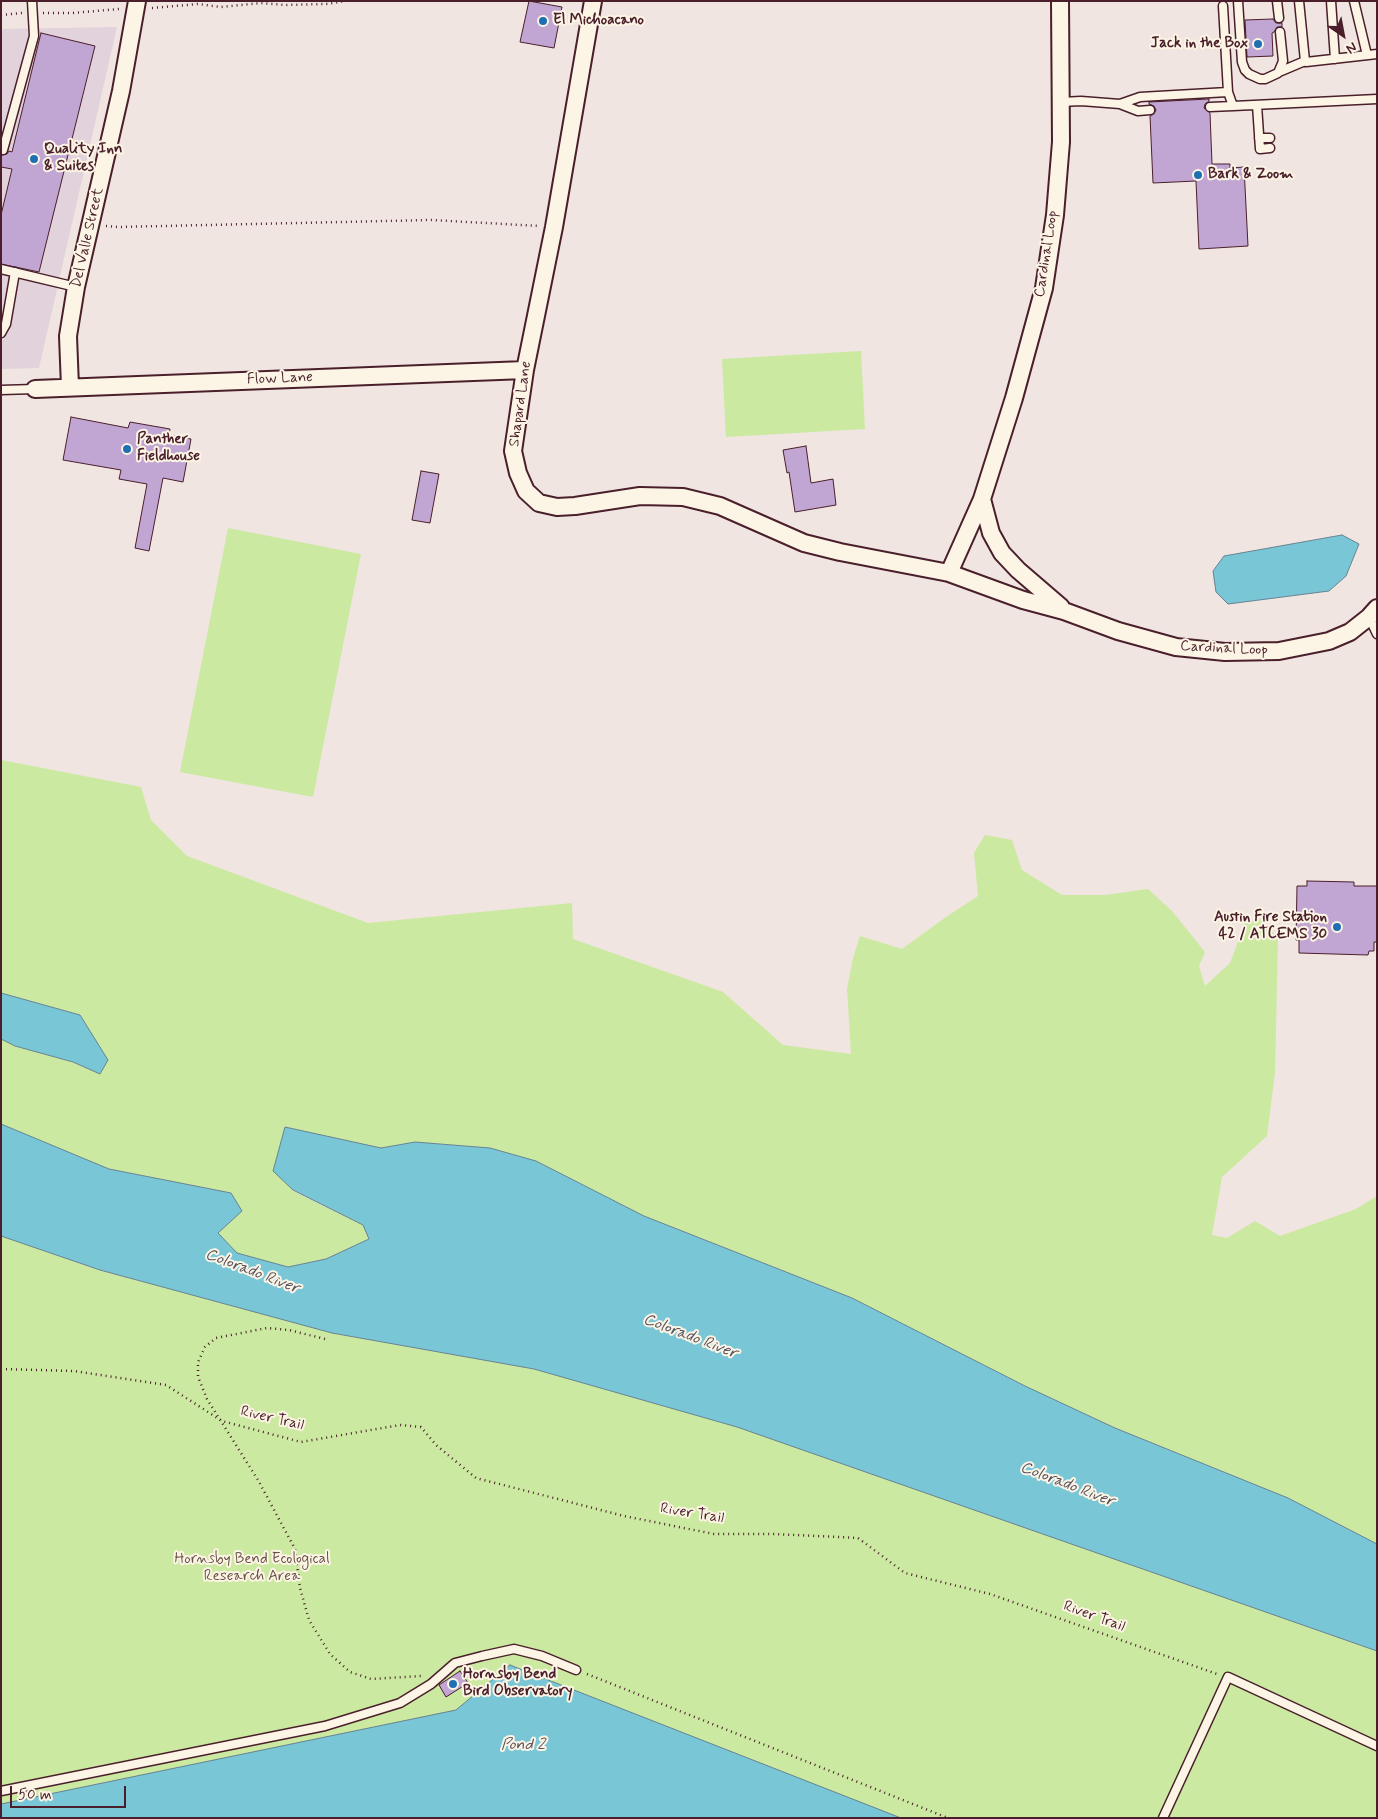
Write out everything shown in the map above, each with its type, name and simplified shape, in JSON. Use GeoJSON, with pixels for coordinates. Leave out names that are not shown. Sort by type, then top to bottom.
{"type":"FeatureCollection","features":[{"type":"Feature","properties":{"kind":"street","name":"Shapard Lane"},"geometry":{"type":"LineString","coordinates":[[593,1],[554,227],[525,370],[513,450],[518,473],[526,490],[539,503],[557,507],[640,496],[683,496],[720,506],[804,543],[840,552],[949,573]]}},
{"type":"Feature","properties":{"kind":"street","name":"Cardinal Loop"},"geometry":{"type":"LineString","coordinates":[[1060,1],[1061,142],[1055,215],[1044,288],[1014,398],[982,499],[949,573],[1024,600],[1064,610],[1118,631],[1176,647],[1225,652],[1279,651],[1329,641],[1350,632],[1373,612]]}},
{"type":"Feature","properties":{"kind":"street","name":"Del Valle Street"},"geometry":{"type":"LineString","coordinates":[[70,387],[68,336],[76,288],[121,91],[137,6]]}},
{"type":"Feature","properties":{"kind":"street","name":"Flow Lane"},"geometry":{"type":"LineString","coordinates":[[34,389],[525,370]]}},
{"type":"Feature","properties":{"kind":"street","name":"Cardinal Loop"},"geometry":{"type":"LineString","coordinates":[[982,499],[991,533],[1002,553],[1018,570],[1064,610]]}},
{"type":"Feature","properties":{"kind":"lane"},"geometry":{"type":"LineString","coordinates":[[3,150],[5,129],[34,36],[32,1]]}},
{"type":"Feature","properties":{"kind":"lane"},"geometry":{"type":"LineString","coordinates":[[1238,1],[1242,62],[1249,74],[1260,79],[1271,78],[1288,67],[1305,61],[1308,63],[1377,54]]}},
{"type":"Feature","properties":{"kind":"lane"},"geometry":{"type":"LineString","coordinates":[[1277,1],[1279,18]]}},
{"type":"Feature","properties":{"kind":"lane"},"geometry":{"type":"LineString","coordinates":[[1299,1],[1305,61]]}},
{"type":"Feature","properties":{"kind":"lane"},"geometry":{"type":"LineString","coordinates":[[1331,1],[1335,59]]}},
{"type":"Feature","properties":{"kind":"lane"},"geometry":{"type":"LineString","coordinates":[[1354,2],[1367,56]]}},
{"type":"Feature","properties":{"kind":"lane"},"geometry":{"type":"LineString","coordinates":[[1223,6],[1228,92],[1233,106]]}},
{"type":"Feature","properties":{"kind":"lane"},"geometry":{"type":"LineString","coordinates":[[1278,73],[1283,61],[1280,32]]}},
{"type":"Feature","properties":{"kind":"lane"},"geometry":{"type":"LineString","coordinates":[[1120,104],[1140,97],[1228,92]]}},
{"type":"Feature","properties":{"kind":"lane"},"geometry":{"type":"LineString","coordinates":[[1210,108],[1377,99]]}},
{"type":"Feature","properties":{"kind":"lane"},"geometry":{"type":"LineString","coordinates":[[1061,102],[1081,101],[1120,104],[1138,111],[1150,110]]}},
{"type":"Feature","properties":{"kind":"lane"},"geometry":{"type":"LineString","coordinates":[[1257,105],[1260,149],[1270,148]]}},
{"type":"Feature","properties":{"kind":"lane"},"geometry":{"type":"LineString","coordinates":[[1259,138],[1270,138]]}},
{"type":"Feature","properties":{"kind":"lane"},"geometry":{"type":"LineString","coordinates":[[1,269],[76,288]]}},
{"type":"Feature","properties":{"kind":"lane"},"geometry":{"type":"LineString","coordinates":[[1,332],[6,324],[16,272]]}},
{"type":"Feature","properties":{"kind":"lane"},"geometry":{"type":"LineString","coordinates":[[1,390],[34,389]]}},
{"type":"Feature","properties":{"kind":"lane"},"geometry":{"type":"LineString","coordinates":[[1373,612],[1377,634]]}},
{"type":"Feature","properties":{"kind":"lane"},"geometry":{"type":"LineString","coordinates":[[1,1791],[325,1726],[400,1703],[431,1684],[455,1664],[514,1649],[542,1656],[576,1670]]}},
{"type":"Feature","properties":{"kind":"lane"},"geometry":{"type":"LineString","coordinates":[[1164,1818],[1228,1677],[1377,1746]]}},
{"type":"Feature","properties":{"kind":"path"},"geometry":{"type":"LineString","coordinates":[[1,15],[72,13],[137,6],[198,4],[221,7],[261,3],[293,4],[346,1]]}},
{"type":"Feature","properties":{"kind":"path"},"geometry":{"type":"LineString","coordinates":[[90,224],[118,227],[431,220],[554,227]]}},
{"type":"Feature","properties":{"kind":"path"},"geometry":{"type":"LineString","coordinates":[[325,1339],[290,1330],[266,1328],[216,1338],[204,1347],[198,1362],[198,1377],[207,1399],[258,1480],[295,1550],[300,1588],[309,1620],[330,1654],[350,1672],[371,1678],[423,1676],[431,1684]]}},
{"type":"Feature","properties":{"kind":"path","name":"River Trail"},"geometry":{"type":"LineString","coordinates":[[1,1370],[74,1371],[166,1385],[222,1421],[301,1442],[400,1425],[421,1428],[436,1445],[476,1478],[624,1516],[714,1534],[775,1534],[858,1538],[905,1573],[990,1594],[1228,1677]]}},
{"type":"Feature","properties":{"kind":"path"},"geometry":{"type":"LineString","coordinates":[[576,1670],[948,1818]]}},
{"type":"Feature","properties":{"kind":"shaded area"},"geometry":{"type":"Polygon","coordinates":[[[117,27],[39,368],[1,369],[1,35],[3,29],[117,27]]]}},
{"type":"Feature","properties":{"kind":"green space"},"geometry":{"type":"Polygon","coordinates":[[[861,351],[865,429],[726,437],[722,359],[861,351]]]}},
{"type":"Feature","properties":{"kind":"green space"},"geometry":{"type":"Polygon","coordinates":[[[228,528],[361,554],[313,797],[180,772],[228,528]]]}},
{"type":"Feature","properties":{"kind":"green space"},"geometry":{"type":"Polygon","coordinates":[[[1,760],[141,787],[151,820],[187,856],[368,923],[572,903],[573,939],[723,992],[783,1045],[851,1054],[847,989],[853,958],[860,936],[902,949],[978,896],[974,853],[985,835],[1012,840],[1022,870],[1062,895],[1105,895],[1148,889],[1172,911],[1205,952],[1199,966],[1205,986],[1230,963],[1245,923],[1260,919],[1278,937],[1275,1073],[1267,1136],[1222,1177],[1212,1235],[1227,1238],[1255,1221],[1280,1236],[1356,1209],[1377,1196],[1377,1544],[1288,1498],[1115,1428],[1025,1386],[852,1298],[644,1216],[536,1161],[490,1148],[415,1142],[381,1148],[285,1127],[293,1191],[363,1225],[369,1239],[326,1259],[288,1267],[237,1253],[217,1233],[231,1193],[109,1169],[1,1124],[1,1039],[15,1046],[73,1062],[100,1074],[80,1015],[1,993],[1,760]]]}},
{"type":"Feature","properties":{"kind":"green space","name":"Hornsby Bend Ecological Research Area"},"geometry":{"type":"Polygon","coordinates":[[[1,1236],[100,1270],[332,1333],[534,1369],[737,1427],[1377,1651],[1377,1818],[1,1818],[1,1236]]]}},
{"type":"Feature","properties":{"kind":"water"},"geometry":{"type":"Polygon","coordinates":[[[1342,535],[1359,544],[1346,576],[1329,591],[1228,604],[1216,592],[1213,571],[1224,556],[1342,535]]]}},
{"type":"Feature","properties":{"kind":"water"},"geometry":{"type":"Polygon","coordinates":[[[1,993],[80,1015],[108,1060],[100,1074],[73,1062],[15,1046],[1,1039],[1,993]]]}},
{"type":"Feature","properties":{"kind":"water","name":"Colorado River"},"geometry":{"type":"Polygon","coordinates":[[[1,1124],[109,1169],[231,1193],[242,1211],[218,1233],[237,1253],[288,1267],[326,1259],[369,1239],[363,1225],[293,1190],[273,1171],[285,1127],[381,1148],[415,1142],[490,1148],[536,1161],[644,1216],[852,1298],[1025,1386],[1115,1428],[1288,1498],[1377,1544],[1377,1651],[737,1427],[534,1369],[332,1333],[100,1270],[1,1236],[1,1124]]]}},
{"type":"Feature","properties":{"kind":"water","name":"Pond 2"},"geometry":{"type":"Polygon","coordinates":[[[510,1665],[901,1818],[1,1818],[1,1804],[456,1710],[510,1665]]]}},
{"type":"Feature","properties":{"kind":"building","name":"El Michoacano"},"geometry":{"type":"Polygon","coordinates":[[[529,1],[562,7],[554,48],[520,42],[529,1]]]}},
{"type":"Feature","properties":{"kind":"building","name":"Jack in the Box"},"geometry":{"type":"Polygon","coordinates":[[[1273,19],[1276,23],[1282,23],[1282,27],[1277,27],[1272,33],[1273,56],[1247,57],[1245,20],[1273,19]]]}},
{"type":"Feature","properties":{"kind":"building","name":"Quality Inn & Suites"},"geometry":{"type":"Polygon","coordinates":[[[41,33],[95,46],[39,272],[1,264],[1,215],[12,169],[1,167],[1,155],[7,154],[9,151],[12,152],[41,33]]]}},
{"type":"Feature","properties":{"kind":"building","name":"Bark & Zoom"},"geometry":{"type":"Polygon","coordinates":[[[1209,99],[1204,108],[1210,113],[1212,164],[1230,164],[1230,168],[1244,167],[1248,246],[1199,249],[1196,181],[1153,183],[1150,116],[1156,110],[1149,102],[1209,99]]]}},
{"type":"Feature","properties":{"kind":"building","name":"Panther Fieldhouse"},"geometry":{"type":"Polygon","coordinates":[[[71,417],[128,428],[130,422],[170,429],[169,435],[191,439],[183,482],[163,478],[149,551],[135,548],[147,484],[119,479],[121,470],[63,460],[71,417]]]}},
{"type":"Feature","properties":{"kind":"building"},"geometry":{"type":"Polygon","coordinates":[[[806,446],[811,483],[833,479],[836,505],[795,512],[789,472],[787,473],[783,450],[806,446]]]}},
{"type":"Feature","properties":{"kind":"building"},"geometry":{"type":"Polygon","coordinates":[[[421,471],[439,474],[430,523],[412,520],[421,471]]]}},
{"type":"Feature","properties":{"kind":"building","name":"Austin Fire Station 42 / ATCEMS 30"},"geometry":{"type":"Polygon","coordinates":[[[1307,881],[1354,882],[1354,886],[1377,886],[1377,942],[1374,942],[1374,951],[1369,951],[1368,955],[1299,953],[1299,940],[1296,940],[1297,886],[1307,886],[1307,881]]]}},
{"type":"Feature","properties":{"kind":"building","name":"Hornsby Bend Bird Observatory"},"geometry":{"type":"Polygon","coordinates":[[[460,1671],[468,1683],[446,1697],[439,1685],[460,1671]]]}},
{"type":"Feature","properties":{"kind":"place","name":"El Michoacano"},"geometry":{"type":"Point","coordinates":[543,21]}},
{"type":"Feature","properties":{"kind":"place","name":"Jack in the Box"},"geometry":{"type":"Point","coordinates":[1258,44]}},
{"type":"Feature","properties":{"kind":"place","name":"Quality Inn & Suites"},"geometry":{"type":"Point","coordinates":[34,159]}},
{"type":"Feature","properties":{"kind":"place","name":"Bark & Zoom"},"geometry":{"type":"Point","coordinates":[1198,175]}},
{"type":"Feature","properties":{"kind":"place","name":"Panther Fieldhouse"},"geometry":{"type":"Point","coordinates":[127,449]}},
{"type":"Feature","properties":{"kind":"place","name":"Austin Fire Station 42 / ATCEMS 30"},"geometry":{"type":"Point","coordinates":[1337,927]}},
{"type":"Feature","properties":{"kind":"place","name":"Hornsby Bend Bird Observatory"},"geometry":{"type":"Point","coordinates":[453,1684]}}]}
